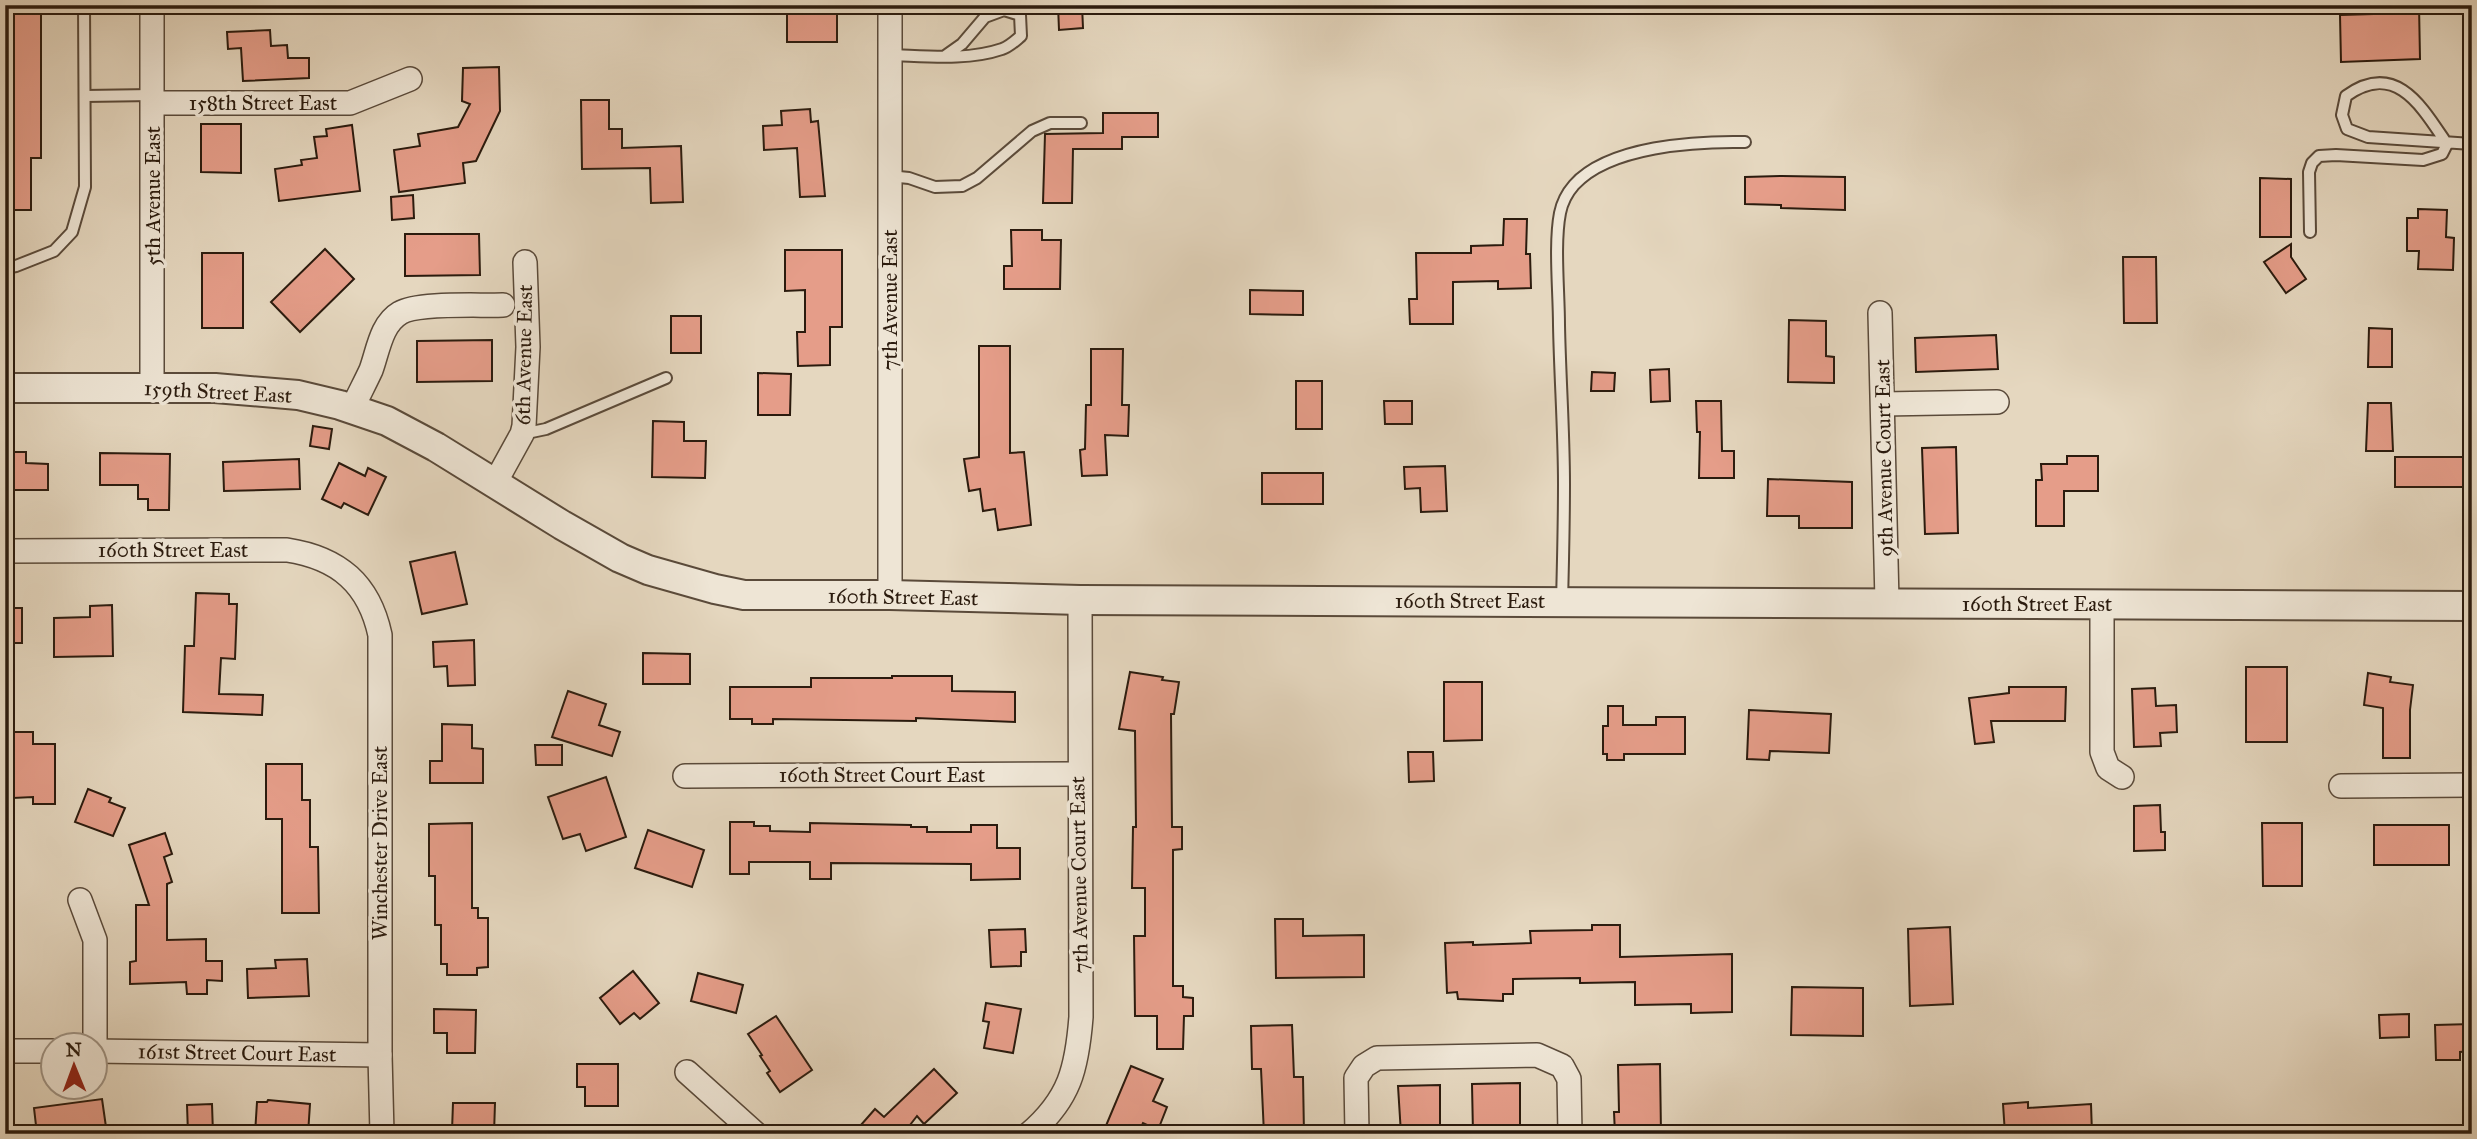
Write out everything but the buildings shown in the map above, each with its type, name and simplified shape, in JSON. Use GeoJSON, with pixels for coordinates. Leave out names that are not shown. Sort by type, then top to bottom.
{"type":"FeatureCollection","features":[{"type":"Feature","properties":{"kind":"street","name":"5th Avenue East"},"geometry":{"type":"LineString","coordinates":[[152,5],[152,388]]}},
{"type":"Feature","properties":{"kind":"street","name":"7th Avenue East"},"geometry":{"type":"LineString","coordinates":[[890,5],[890,595]]}},
{"type":"Feature","properties":{"kind":"street","name":"158th Street East"},"geometry":{"type":"LineString","coordinates":[[153,99],[350,103],[410,79]]}},
{"type":"Feature","properties":{"kind":"street","name":"6th Avenue East"},"geometry":{"type":"LineString","coordinates":[[495,483],[522,434],[528,347],[525,262]]}},
{"type":"Feature","properties":{"kind":"street"},"geometry":{"type":"LineString","coordinates":[[352,410],[386,328],[400,313],[420,308],[503,305]]}},
{"type":"Feature","properties":{"kind":"street","name":"9th Avenue Court East"},"geometry":{"type":"LineString","coordinates":[[1880,313],[1887,602]]}},
{"type":"Feature","properties":{"kind":"street","name":"159th Street East"},"geometry":{"type":"LineString","coordinates":[[5,388],[215,388],[298,395],[387,421],[495,483]]}},
{"type":"Feature","properties":{"kind":"street"},"geometry":{"type":"LineString","coordinates":[[1883,404],[1997,402]]}},
{"type":"Feature","properties":{"kind":"street","name":"160th Street East"},"geometry":{"type":"LineString","coordinates":[[495,483],[620,558],[659,573],[744,595],[890,595],[1080,600],[2472,606]]}},
{"type":"Feature","properties":{"kind":"street","name":"160th Street East"},"geometry":{"type":"LineString","coordinates":[[5,551],[287,550],[316,556],[338,567]]}},
{"type":"Feature","properties":{"kind":"street","name":"Winchester Drive East"},"geometry":{"type":"LineString","coordinates":[[338,567],[354,579],[362,590],[376,618],[380,635],[382,1134]]}},
{"type":"Feature","properties":{"kind":"street","name":"7th Avenue Court East"},"geometry":{"type":"LineString","coordinates":[[1029,1134],[1058,1104],[1077,1059],[1081,1017],[1078,774],[1080,600]]}},
{"type":"Feature","properties":{"kind":"street"},"geometry":{"type":"LineString","coordinates":[[2102,604],[2102,752],[2108,768],[2122,777]]}},
{"type":"Feature","properties":{"kind":"street","name":"160th Street Court East"},"geometry":{"type":"LineString","coordinates":[[685,776],[1078,774]]}},
{"type":"Feature","properties":{"kind":"street"},"geometry":{"type":"LineString","coordinates":[[2341,786],[2472,785]]}},
{"type":"Feature","properties":{"kind":"street"},"geometry":{"type":"LineString","coordinates":[[80,900],[95,940],[95,1030]]}},
{"type":"Feature","properties":{"kind":"street"},"geometry":{"type":"LineString","coordinates":[[5,1051],[38,1051]]}},
{"type":"Feature","properties":{"kind":"street","name":"161st Street Court East"},"geometry":{"type":"LineString","coordinates":[[108,1051],[380,1055]]}},
{"type":"Feature","properties":{"kind":"street"},"geometry":{"type":"LineString","coordinates":[[1357,1134],[1356,1078],[1364,1066],[1377,1058],[1537,1055],[1562,1066],[1569,1079],[1570,1134]]}},
{"type":"Feature","properties":{"kind":"street"},"geometry":{"type":"LineString","coordinates":[[687,1072],[756,1134]]}},
{"type":"Feature","properties":{"kind":"lane"},"geometry":{"type":"LineString","coordinates":[[5,268],[54,251],[72,232],[85,187],[84,5]]}},
{"type":"Feature","properties":{"kind":"lane"},"geometry":{"type":"LineString","coordinates":[[889,55],[945,56],[1004,49],[1021,36],[1020,15],[1004,10],[985,17],[962,44],[945,56]]}},
{"type":"Feature","properties":{"kind":"lane"},"geometry":{"type":"LineString","coordinates":[[2447,144],[2409,92],[2385,84],[2359,86],[2346,96],[2342,115],[2347,129],[2368,136],[2447,144],[2472,144]]}},
{"type":"Feature","properties":{"kind":"lane"},"geometry":{"type":"LineString","coordinates":[[85,96],[153,99]]}},
{"type":"Feature","properties":{"kind":"lane"},"geometry":{"type":"LineString","coordinates":[[889,176],[909,178],[935,187],[962,186],[977,178],[1032,131],[1050,123],[1081,123]]}},
{"type":"Feature","properties":{"kind":"lane"},"geometry":{"type":"LineString","coordinates":[[1562,601],[1564,482],[1560,381],[1559,216],[1563,201],[1574,184],[1587,174],[1636,152],[1696,141],[1745,142]]}},
{"type":"Feature","properties":{"kind":"lane"},"geometry":{"type":"LineString","coordinates":[[2309,232],[2309,172],[2312,163],[2319,156],[2423,160],[2442,155],[2447,144]]}},
{"type":"Feature","properties":{"kind":"lane"},"geometry":{"type":"LineString","coordinates":[[522,434],[546,429],[666,378]]}}]}
